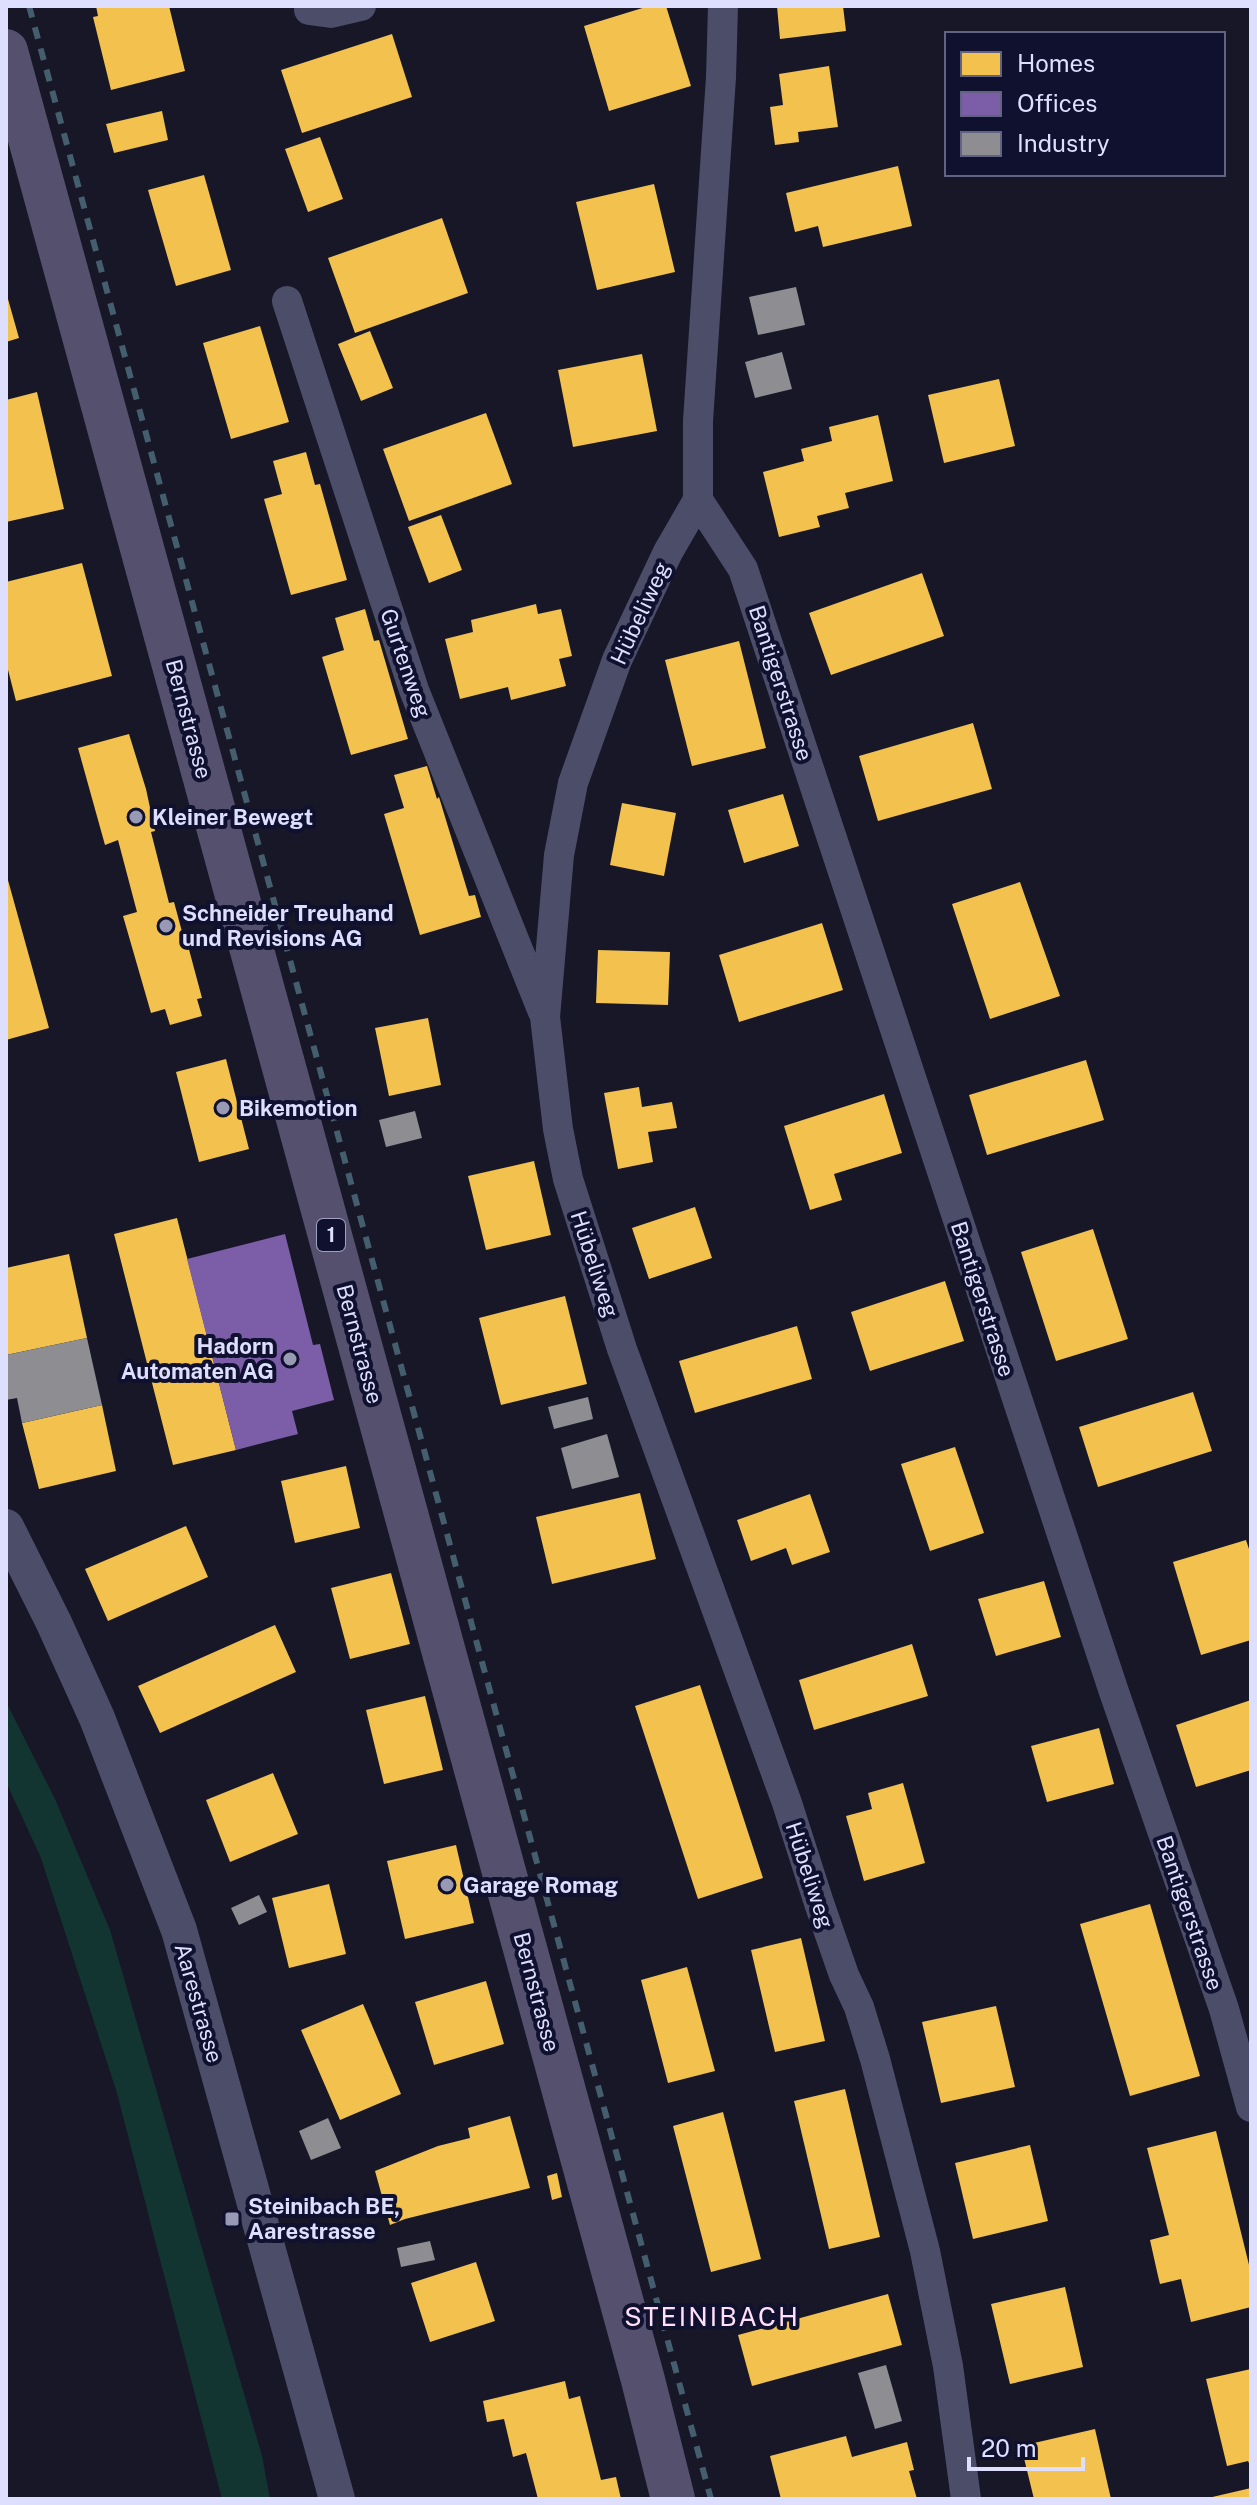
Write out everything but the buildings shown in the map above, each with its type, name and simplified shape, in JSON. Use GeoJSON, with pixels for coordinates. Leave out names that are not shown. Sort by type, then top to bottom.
{"type":"FeatureCollection","features":[{"type":"Feature","properties":{"kind":"main road","name":"Bernstrasse"},"geometry":{"type":"LineString","coordinates":[[6,51],[673,2499]]}},
{"type":"Feature","properties":{"kind":"street"},"geometry":{"type":"LineString","coordinates":[[309,10],[331,13],[361,6]]}},
{"type":"Feature","properties":{"kind":"street","name":"Hübeliweg"},"geometry":{"type":"LineString","coordinates":[[723,6],[698,421],[698,500],[668,552],[617,660],[573,783],[559,855],[545,1017],[558,1129],[568,1179],[622,1349],[787,1803],[875,2059],[922,2240],[948,2366],[966,2499]]}},
{"type":"Feature","properties":{"kind":"street","name":"Gurtenweg"},"geometry":{"type":"LineString","coordinates":[[287,301],[414,690],[545,1017]]}},
{"type":"Feature","properties":{"kind":"street","name":"Bantigerstrasse"},"geometry":{"type":"LineString","coordinates":[[698,500],[743,569],[1093,1629],[1224,2009],[1251,2107]]}},
{"type":"Feature","properties":{"kind":"street","name":"Aarestrasse"},"geometry":{"type":"LineString","coordinates":[[6,1527],[97,1718],[179,1930],[337,2499]]}},
{"type":"Feature","properties":{"kind":"green space"},"geometry":{"type":"Polygon","coordinates":[[[6,1702],[55,1799],[110,1930],[262,2456],[270,2499],[222,2499],[117,2093],[41,1858],[6,1782],[6,1702]]]}},
{"type":"Feature","properties":{"kind":"railway"},"geometry":{"type":"LineString","coordinates":[[29,6],[711,2499]]}},
{"type":"Feature","properties":{"kind":"place","name":"Kleiner Bewegt"},"geometry":{"type":"Point","coordinates":[136,817]}},
{"type":"Feature","properties":{"kind":"place","name":"Schneider Treuhand und Revisions AG"},"geometry":{"type":"Point","coordinates":[166,926]}},
{"type":"Feature","properties":{"kind":"place","name":"Bikemotion"},"geometry":{"type":"Point","coordinates":[223,1108]}},
{"type":"Feature","properties":{"kind":"place","name":"Hadorn Automaten AG"},"geometry":{"type":"Point","coordinates":[290,1359]}},
{"type":"Feature","properties":{"kind":"place","name":"Garage Romag"},"geometry":{"type":"Point","coordinates":[447,1885]}},
{"type":"Feature","properties":{"kind":"place","name":"Steinibach BE, Aarestrasse"},"geometry":{"type":"Point","coordinates":[232,2219]}},
{"type":"Feature","properties":{"kind":"district","name":"STEINIBACH"},"geometry":{"type":"Point","coordinates":[712,2316]}}]}
